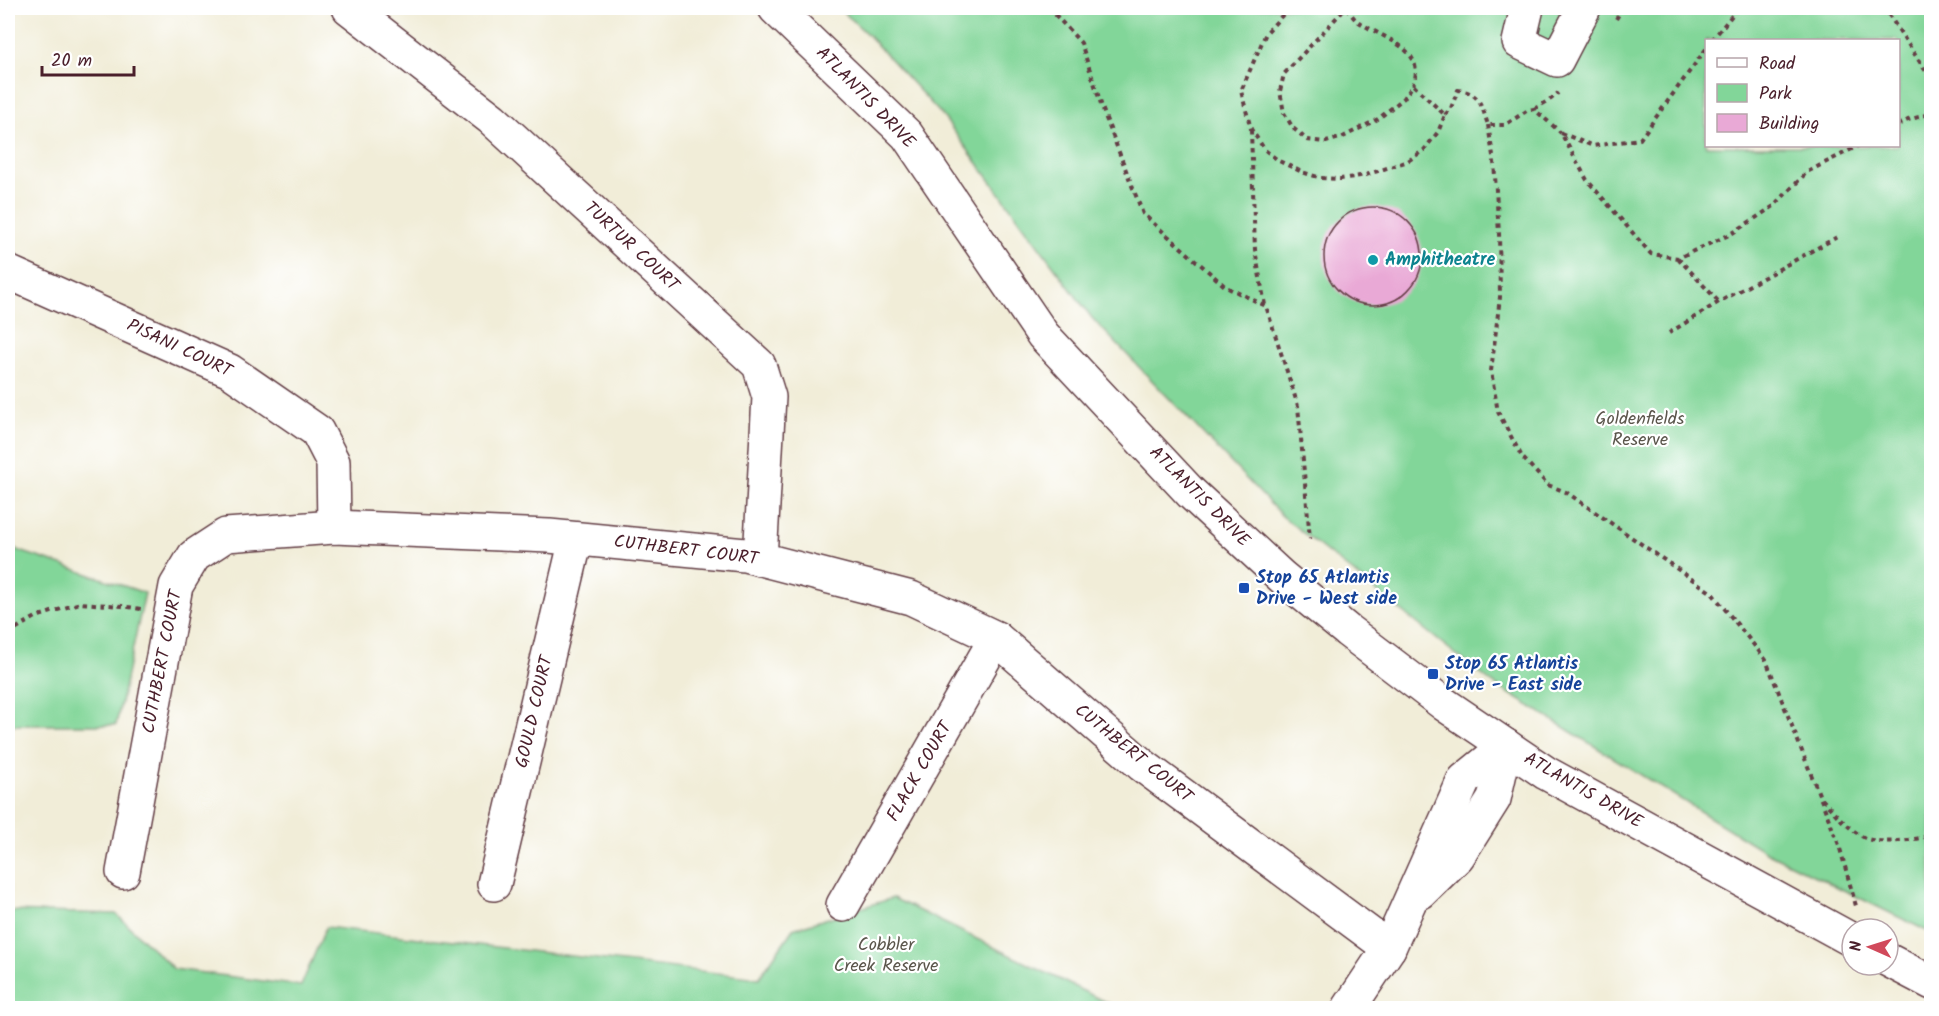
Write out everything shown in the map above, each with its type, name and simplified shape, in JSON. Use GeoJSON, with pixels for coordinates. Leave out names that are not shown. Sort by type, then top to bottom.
{"type":"FeatureCollection","features":[{"type":"Feature","properties":{"kind":"street","name":"TURTUR COURT"},"geometry":{"type":"LineString","coordinates":[[349,8],[492,119],[759,365],[769,397],[760,559]]}},
{"type":"Feature","properties":{"kind":"street","name":"ATLANTIS DRIVE"},"geometry":{"type":"LineString","coordinates":[[775,8],[907,135],[1043,335],[1191,493],[1282,577],[1444,704],[1546,773],[1840,933]]}},
{"type":"Feature","properties":{"kind":"street"},"geometry":{"type":"LineString","coordinates":[[1527,8],[1519,42],[1557,60],[1584,8]]}},
{"type":"Feature","properties":{"kind":"street","name":"PISANI COURT"},"geometry":{"type":"LineString","coordinates":[[8,272],[230,371],[317,431],[333,462],[334,527]]}},
{"type":"Feature","properties":{"kind":"street","name":"CUTHBERT COURT"},"geometry":{"type":"LineString","coordinates":[[123,872],[176,586],[194,555],[226,535],[334,527],[549,536],[745,555],[911,598],[996,638],[1142,765],[1389,948]]}},
{"type":"Feature","properties":{"kind":"street","name":"GOULD COURT"},"geometry":{"type":"LineString","coordinates":[[494,884],[576,539]]}},
{"type":"Feature","properties":{"kind":"street","name":"FLACK COURT"},"geometry":{"type":"LineString","coordinates":[[843,905],[996,638]]}},
{"type":"Feature","properties":{"kind":"street"},"geometry":{"type":"LineString","coordinates":[[1349,1008],[1389,948],[1464,780],[1506,746]]}},
{"type":"Feature","properties":{"kind":"street"},"geometry":{"type":"LineString","coordinates":[[1900,966],[1932,983]]}},
{"type":"Feature","properties":{"kind":"path"},"geometry":{"type":"LineString","coordinates":[[1049,8],[1081,43],[1105,116],[1143,214],[1226,287],[1266,306]]}},
{"type":"Feature","properties":{"kind":"path"},"geometry":{"type":"LineString","coordinates":[[1289,8],[1266,33],[1241,91],[1251,129],[1255,250],[1266,306],[1298,406],[1310,539]]}},
{"type":"Feature","properties":{"kind":"path"},"geometry":{"type":"LineString","coordinates":[[1345,8],[1354,18],[1404,48],[1414,60],[1417,74],[1413,86],[1404,98],[1378,119],[1343,137],[1326,142],[1307,140],[1293,128],[1284,113],[1280,91],[1284,74],[1345,8]]}},
{"type":"Feature","properties":{"kind":"path"},"geometry":{"type":"LineString","coordinates":[[1713,39],[1738,8]]}},
{"type":"Feature","properties":{"kind":"path"},"geometry":{"type":"LineString","coordinates":[[1882,8],[1932,77]]}},
{"type":"Feature","properties":{"kind":"path"},"geometry":{"type":"LineString","coordinates":[[1561,133],[1593,146],[1640,139],[1705,52]]}},
{"type":"Feature","properties":{"kind":"path"},"geometry":{"type":"LineString","coordinates":[[1413,86],[1445,115]]}},
{"type":"Feature","properties":{"kind":"path"},"geometry":{"type":"LineString","coordinates":[[1251,129],[1265,150],[1279,161],[1321,178],[1341,179],[1366,175],[1408,161],[1424,150],[1438,132],[1458,90],[1469,91],[1480,102],[1488,125],[1494,162],[1499,233],[1500,297],[1491,371],[1498,412],[1522,457],[1548,485],[1566,492],[1712,593],[1766,660],[1839,845],[1856,907]]}},
{"type":"Feature","properties":{"kind":"path"},"geometry":{"type":"LineString","coordinates":[[1488,125],[1505,125],[1528,110],[1534,109],[1561,133],[1587,180],[1652,254],[1678,258],[1731,234],[1774,206],[1807,172],[1856,147]]}},
{"type":"Feature","properties":{"kind":"path"},"geometry":{"type":"LineString","coordinates":[[1900,124],[1932,113]]}},
{"type":"Feature","properties":{"kind":"path"},"geometry":{"type":"LineString","coordinates":[[1669,333],[1719,302],[1839,236]]}},
{"type":"Feature","properties":{"kind":"path"},"geometry":{"type":"LineString","coordinates":[[1678,258],[1719,302]]}},
{"type":"Feature","properties":{"kind":"path"},"geometry":{"type":"LineString","coordinates":[[8,633],[36,617],[80,603],[122,606],[171,614]]}},
{"type":"Feature","properties":{"kind":"path"},"geometry":{"type":"LineString","coordinates":[[1820,796],[1844,823],[1867,839],[1896,842],[1932,836]]}},
{"type":"Feature","properties":{"kind":"path"},"geometry":{"type":"LineString","coordinates":[[8,972],[8,991]]}},
{"type":"Feature","properties":{"kind":"path"},"geometry":{"type":"LineString","coordinates":[[8,1002],[20,1008]]}},
{"type":"Feature","properties":{"kind":"green space","name":"Goldenfields Reserve"},"geometry":{"type":"Polygon","coordinates":[[[839,8],[1931,8],[1931,933],[1766,852],[1492,683],[1282,516],[1092,318],[942,115],[866,33],[839,8]]]}},
{"type":"Feature","properties":{"kind":"green space"},"geometry":{"type":"Polygon","coordinates":[[[8,547],[145,593],[116,725],[12,725],[8,728],[8,547]]]}},
{"type":"Feature","properties":{"kind":"green space","name":"Cobbler Creek Reserve"},"geometry":{"type":"Polygon","coordinates":[[[893,898],[1118,1008],[8,1008],[8,911],[116,914],[174,969],[301,986],[326,927],[759,978],[793,929],[893,898]]]}},
{"type":"Feature","properties":{"kind":"building","name":"Amphitheatre"},"geometry":{"type":"Polygon","coordinates":[[[1373,207],[1392,211],[1407,222],[1418,237],[1422,256],[1418,275],[1407,290],[1392,301],[1373,305],[1354,301],[1339,290],[1328,275],[1324,256],[1328,237],[1339,222],[1354,211],[1373,207]]]}},
{"type":"Feature","properties":{"kind":"place","name":"Amphitheatre"},"geometry":{"type":"Point","coordinates":[1373,260]}},
{"type":"Feature","properties":{"kind":"place","name":"Stop 65 Atlantis Drive - West side"},"geometry":{"type":"Point","coordinates":[1244,588]}},
{"type":"Feature","properties":{"kind":"place","name":"Stop 65 Atlantis Drive - East side"},"geometry":{"type":"Point","coordinates":[1433,674]}}]}
